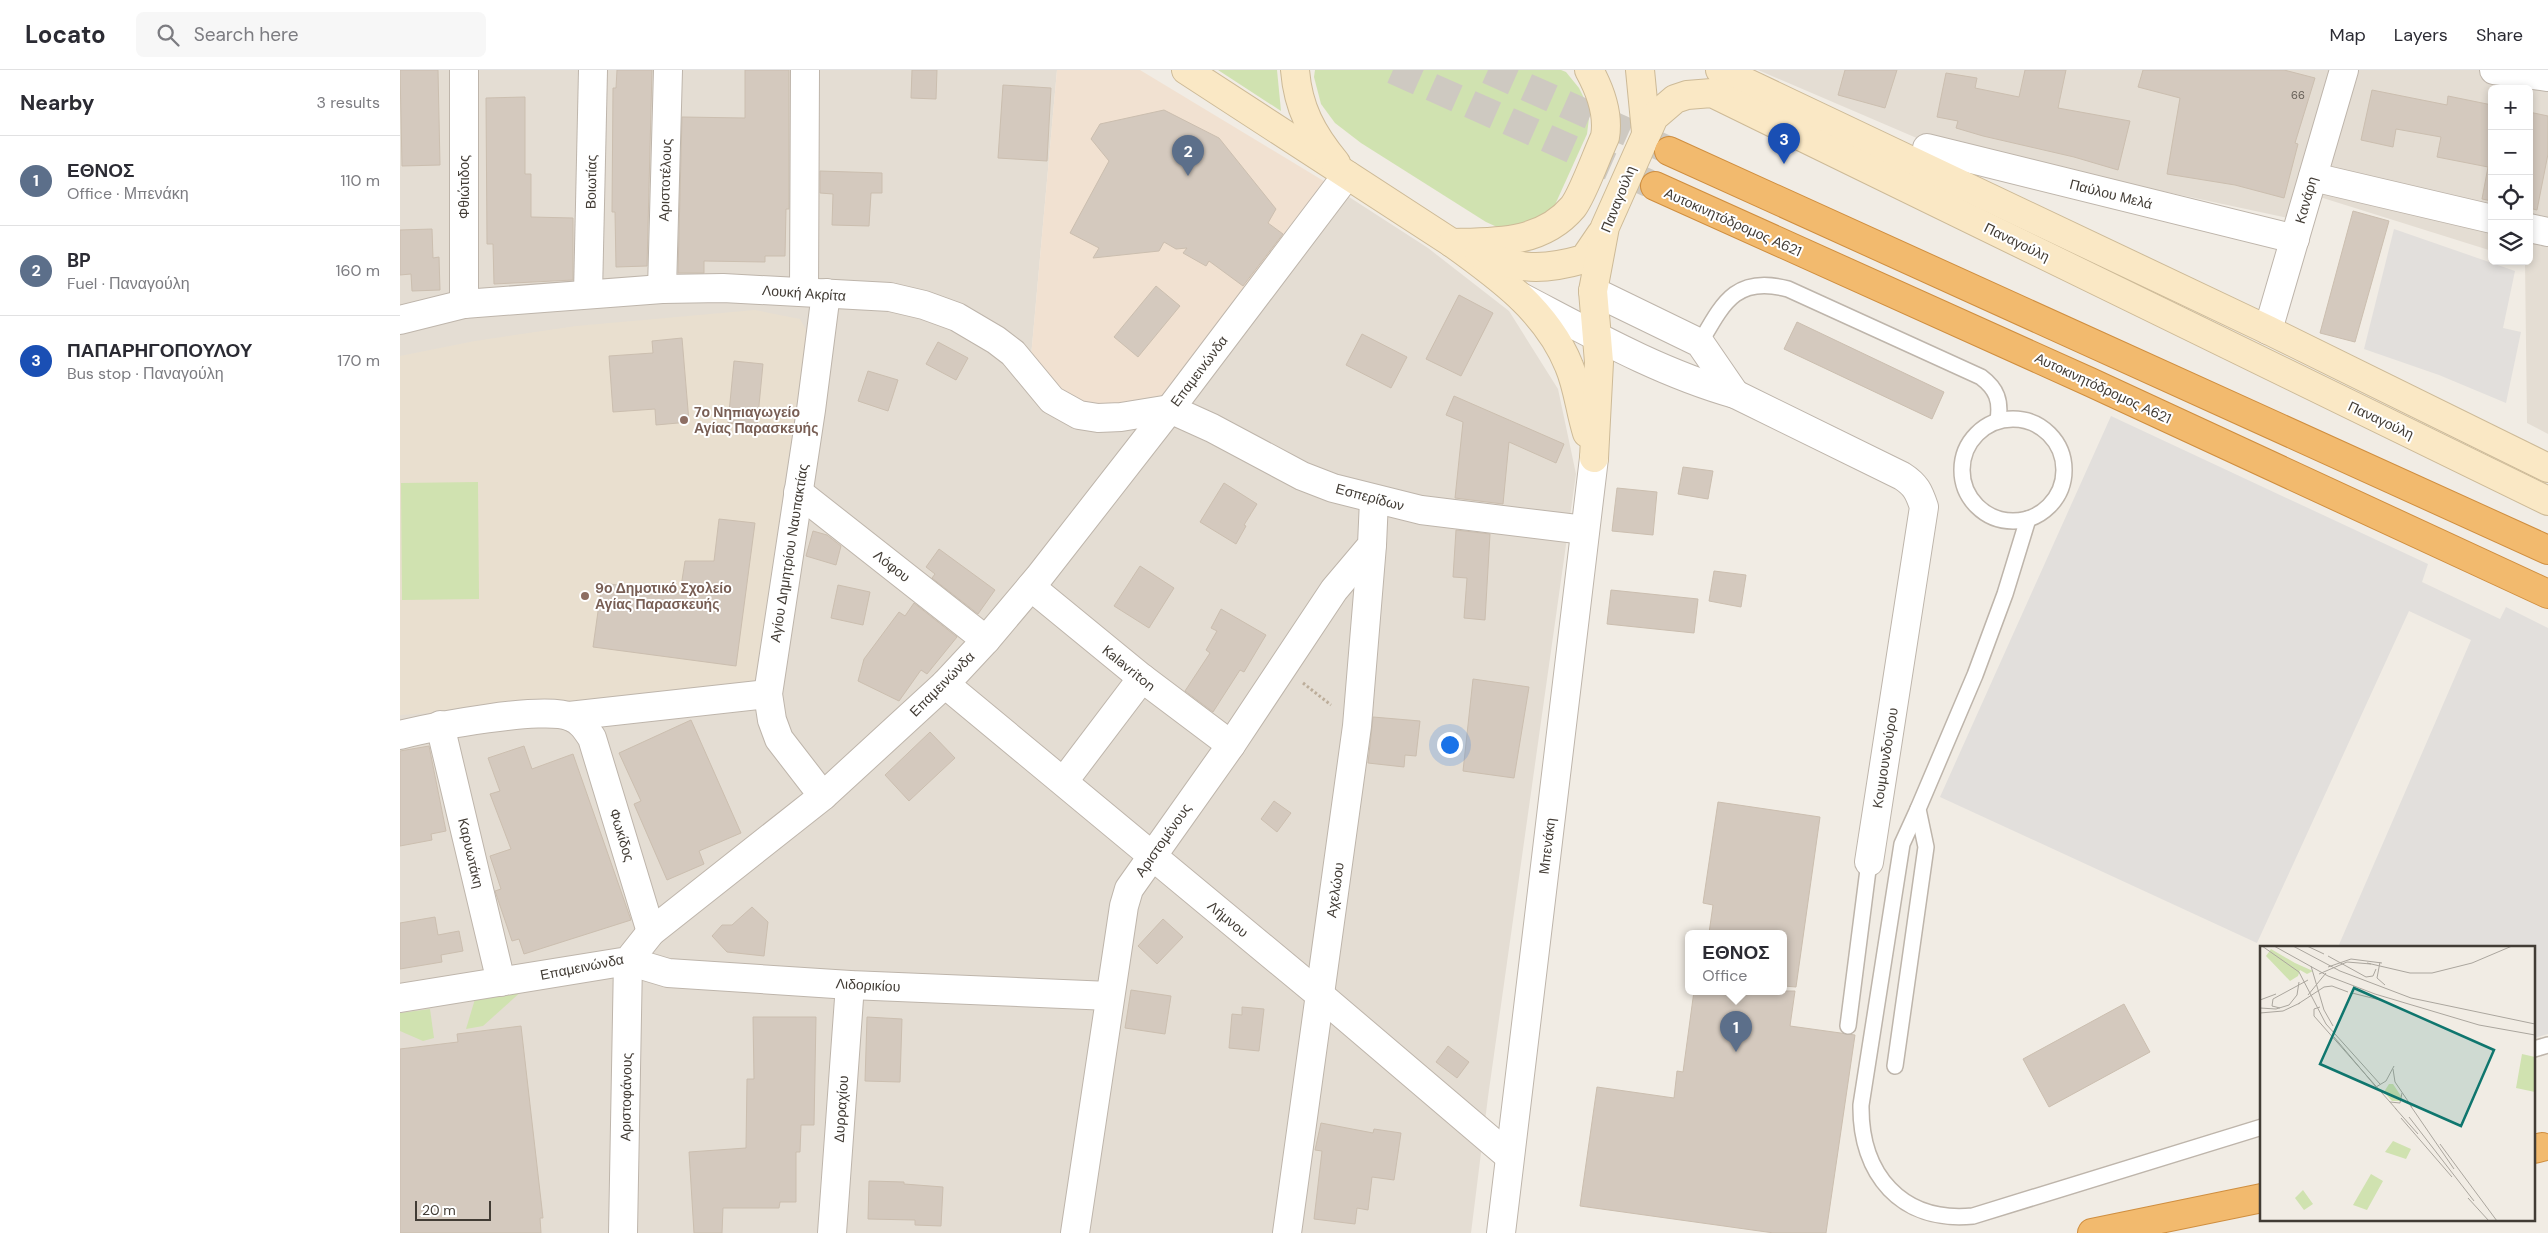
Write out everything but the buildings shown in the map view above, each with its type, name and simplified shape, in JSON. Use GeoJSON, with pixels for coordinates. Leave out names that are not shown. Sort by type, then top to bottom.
{"type":"FeatureCollection","features":[{"type":"Feature","properties":{"kind":"highway"},"geometry":{"type":"LineString","coordinates":[[1669,151],[2548,550]]}},
{"type":"Feature","properties":{"kind":"highway","name":"Αυτοκινητόδρομος Α621"},"geometry":{"type":"LineString","coordinates":[[1655,186],[2090,382],[2548,594]]}},
{"type":"Feature","properties":{"kind":"highway"},"geometry":{"type":"LineString","coordinates":[[2092,1233],[2260,1198]]}},
{"type":"Feature","properties":{"kind":"main road"},"geometry":{"type":"LineString","coordinates":[[1186,70],[1452,243],[1489,270],[1518,295],[1539,316],[1557,342],[1569,366],[1594,458]]}},
{"type":"Feature","properties":{"kind":"main road"},"geometry":{"type":"LineString","coordinates":[[1295,70],[1302,110],[1326,150],[1347,175]]}},
{"type":"Feature","properties":{"kind":"main road"},"geometry":{"type":"LineString","coordinates":[[1452,243],[1522,239],[1542,231],[1573,206],[1605,137],[1607,127],[1600,96],[1589,70]]}},
{"type":"Feature","properties":{"kind":"main road"},"geometry":{"type":"LineString","coordinates":[[1640,70],[1646,132]]}},
{"type":"Feature","properties":{"kind":"main road","name":"Παναγούλη"},"geometry":{"type":"LineString","coordinates":[[1720,70],[2268,330],[2548,468]]}},
{"type":"Feature","properties":{"kind":"main road","name":"Παναγούλη"},"geometry":{"type":"LineString","coordinates":[[1594,458],[1599,362],[1594,291],[1605,227],[1654,117],[1675,99],[1687,95],[1712,93],[2548,501]]}},
{"type":"Feature","properties":{"kind":"main road"},"geometry":{"type":"LineString","coordinates":[[1573,206],[1584,259],[1594,291]]}},
{"type":"Feature","properties":{"kind":"main road"},"geometry":{"type":"LineString","coordinates":[[1452,243],[1503,263],[1529,268],[1555,267],[1584,259],[1605,227]]}},
{"type":"Feature","properties":{"kind":"street","name":"Φθιώτιδος"},"geometry":{"type":"LineString","coordinates":[[464,70],[464,304]]}},
{"type":"Feature","properties":{"kind":"street","name":"Βοιωτίας"},"geometry":{"type":"LineString","coordinates":[[588,294],[593,70]]}},
{"type":"Feature","properties":{"kind":"street","name":"Αριστοτέλους"},"geometry":{"type":"LineString","coordinates":[[662,289],[668,70]]}},
{"type":"Feature","properties":{"kind":"street","name":"Αγίου Δημητρίου Ναυπακτίας"},"geometry":{"type":"LineString","coordinates":[[805,70],[815,293],[798,492],[768,694],[772,720],[779,739],[823,796]]}},
{"type":"Feature","properties":{"kind":"street","name":"Κανάρη"},"geometry":{"type":"LineString","coordinates":[[2268,330],[2344,70]]}},
{"type":"Feature","properties":{"kind":"street"},"geometry":{"type":"LineString","coordinates":[[2494,70],[2548,77]]}},
{"type":"Feature","properties":{"kind":"street","name":"Παύλου Μελά"},"geometry":{"type":"LineString","coordinates":[[1927,148],[2295,239]]}},
{"type":"Feature","properties":{"kind":"street","name":"Επαμεινώνδα"},"geometry":{"type":"LineString","coordinates":[[400,998],[628,961],[652,932],[823,796],[945,684],[1031,587],[1170,409],[1347,175]]}},
{"type":"Feature","properties":{"kind":"street"},"geometry":{"type":"LineString","coordinates":[[2313,177],[2488,218]]}},
{"type":"Feature","properties":{"kind":"street"},"geometry":{"type":"LineString","coordinates":[[2533,229],[2548,232]]}},
{"type":"Feature","properties":{"kind":"street","name":"Λουκή Ακρίτα"},"geometry":{"type":"LineString","coordinates":[[400,320],[464,304],[662,289],[723,288],[890,297],[924,305],[957,317],[1008,349],[1030,371],[1052,400],[1079,415],[1098,418],[1170,409]]}},
{"type":"Feature","properties":{"kind":"street"},"geometry":{"type":"LineString","coordinates":[[1594,291],[1700,343],[1735,394]]}},
{"type":"Feature","properties":{"kind":"street"},"geometry":{"type":"LineString","coordinates":[[1518,295],[1598,338],[1708,386],[1735,394]]}},
{"type":"Feature","properties":{"kind":"street","name":"Κουμουνδούρου"},"geometry":{"type":"LineString","coordinates":[[1735,394],[1902,476],[1919,491],[1924,507],[1869,862]]}},
{"type":"Feature","properties":{"kind":"street","name":"Εσπερίδων"},"geometry":{"type":"LineString","coordinates":[[1170,409],[1212,428],[1302,476],[1333,488],[1374,500],[1421,510],[1585,530]]}},
{"type":"Feature","properties":{"kind":"street","name":"Μπενάκη"},"geometry":{"type":"LineString","coordinates":[[1501,1233],[1594,458]]}},
{"type":"Feature","properties":{"kind":"street","name":"Λόφου"},"geometry":{"type":"LineString","coordinates":[[798,492],[986,640]]}},
{"type":"Feature","properties":{"kind":"street"},"geometry":{"type":"LineString","coordinates":[[1372,545],[1374,500]]}},
{"type":"Feature","properties":{"kind":"street","name":"Αριστομένους"},"geometry":{"type":"LineString","coordinates":[[1075,1233],[1124,906],[1129,889],[1151,855],[1231,744],[1334,590],[1372,545]]}},
{"type":"Feature","properties":{"kind":"street","name":"Αχελώου"},"geometry":{"type":"LineString","coordinates":[[1287,1233],[1358,726],[1372,545]]}},
{"type":"Feature","properties":{"kind":"street","name":"Kalavriton"},"geometry":{"type":"LineString","coordinates":[[1031,587],[1142,678],[1231,744]]}},
{"type":"Feature","properties":{"kind":"street"},"geometry":{"type":"LineString","coordinates":[[1064,781],[1142,678]]}},
{"type":"Feature","properties":{"kind":"street","name":"Λήμνου"},"geometry":{"type":"LineString","coordinates":[[945,684],[1320,995],[1509,1156]]}},
{"type":"Feature","properties":{"kind":"street"},"geometry":{"type":"LineString","coordinates":[[400,735],[440,724],[539,714],[569,716],[768,694]]}},
{"type":"Feature","properties":{"kind":"street","name":"Φωκίδος"},"geometry":{"type":"LineString","coordinates":[[569,716],[582,724],[592,738],[652,932]]}},
{"type":"Feature","properties":{"kind":"street","name":"Καρυωτάκη"},"geometry":{"type":"LineString","coordinates":[[440,724],[501,982]]}},
{"type":"Feature","properties":{"kind":"street","name":"Λιδορικίου"},"geometry":{"type":"LineString","coordinates":[[628,961],[668,973],[850,985],[1110,996]]}},
{"type":"Feature","properties":{"kind":"street","name":"Αριστοφάνους"},"geometry":{"type":"LineString","coordinates":[[623,1233],[628,961]]}},
{"type":"Feature","properties":{"kind":"street","name":"Δυρραχίου"},"geometry":{"type":"LineString","coordinates":[[832,1233],[850,985]]}},
{"type":"Feature","properties":{"kind":"lane"},"geometry":{"type":"LineString","coordinates":[[1700,343],[1724,304],[1740,291],[1767,284],[1788,289],[1981,377],[1991,385],[1997,394],[2000,408],[1998,420]]}},
{"type":"Feature","properties":{"kind":"lane"},"geometry":{"type":"LineString","coordinates":[[2021,419],[2042,427],[2058,444],[2064,466],[2061,489],[2047,508],[2028,519],[2004,520],[1983,512],[1968,495],[1961,473],[1965,450],[1978,431],[1998,420],[2021,419]]}},
{"type":"Feature","properties":{"kind":"lane"},"geometry":{"type":"LineString","coordinates":[[2028,519],[2005,594],[1975,675],[1902,844],[1861,1105],[1861,1129],[1866,1153],[1876,1173],[1889,1190],[1909,1204],[1931,1214],[1952,1218],[1973,1216],[2260,1128]]}},
{"type":"Feature","properties":{"kind":"lane"},"geometry":{"type":"LineString","coordinates":[[1895,1066],[1926,847],[1918,809]]}},
{"type":"Feature","properties":{"kind":"lane","name":"Κουμουνδούρου"},"geometry":{"type":"LineString","coordinates":[[1848,1026],[1869,862]]}},
{"type":"Feature","properties":{"kind":"path"},"geometry":{"type":"LineString","coordinates":[[1282,667],[1358,726]]}},
{"type":"Feature","properties":{"kind":"shaded area"},"geometry":{"type":"Polygon","coordinates":[[[400,70],[1057,70],[1031,357],[1332,186],[1428,248],[1509,311],[1558,389],[1576,474],[1488,1097],[1471,1233],[400,1233],[400,70]]]}},
{"type":"Feature","properties":{"kind":"shaded area"},"geometry":{"type":"Polygon","coordinates":[[[1057,70],[1140,70],[1332,186],[1175,407],[1116,416],[1055,390],[1031,357],[1057,70]]]}},
{"type":"Feature","properties":{"kind":"shaded area"},"geometry":{"type":"Polygon","coordinates":[[[1758,70],[2548,70],[2548,434],[2527,423],[2525,265],[2533,265],[2533,85],[2488,85],[2488,250],[2323,198],[2288,218],[1919,139],[1758,70]]]}},
{"type":"Feature","properties":{"kind":"shaded area"},"geometry":{"type":"Polygon","coordinates":[[[2394,229],[2488,262],[2488,265],[2498,265],[2515,271],[2503,328],[2521,332],[2506,403],[2439,375],[2364,349],[2394,229]]]}},
{"type":"Feature","properties":{"kind":"shaded area","name":"9ο Δημοτικό Σχολείο Αγίας Παρασκευής"},"geometry":{"type":"Polygon","coordinates":[[[755,310],[800,319],[808,333],[780,513],[759,679],[751,688],[564,704],[400,715],[400,356],[475,341],[576,326],[755,310]]]}},
{"type":"Feature","properties":{"kind":"shaded area"},"geometry":{"type":"Polygon","coordinates":[[[2111,416],[2428,564],[2422,582],[2500,619],[2506,607],[2548,628],[2548,1034],[2536,1037],[2536,946],[2338,946],[2471,640],[2409,611],[2257,943],[1940,797],[2111,416]]]}},
{"type":"Feature","properties":{"kind":"green space"},"geometry":{"type":"Polygon","coordinates":[[[1218,70],[1277,70],[1281,111],[1218,70]]]}},
{"type":"Feature","properties":{"kind":"green space"},"geometry":{"type":"Polygon","coordinates":[[[1315,70],[1561,70],[1566,72],[1579,88],[1586,102],[1589,118],[1587,134],[1554,207],[1540,222],[1506,231],[1486,222],[1361,143],[1335,123],[1321,104],[1314,77],[1315,70]]]}},
{"type":"Feature","properties":{"kind":"green space"},"geometry":{"type":"Polygon","coordinates":[[[478,482],[479,599],[402,600],[401,483],[478,482]]]}},
{"type":"Feature","properties":{"kind":"green space"},"geometry":{"type":"Polygon","coordinates":[[[524,989],[483,1026],[466,1029],[475,999],[524,989]]]}},
{"type":"Feature","properties":{"kind":"green space"},"geometry":{"type":"Polygon","coordinates":[[[430,1009],[434,1038],[423,1041],[400,1031],[400,1013],[430,1009]]]}},
{"type":"Feature","properties":{"kind":"tunnel"},"geometry":{"type":"LineString","coordinates":[[1393,70],[1655,186]]}},
{"type":"Feature","properties":{"kind":"tunnel"},"geometry":{"type":"LineString","coordinates":[[1488,70],[1666,149]]}},
{"type":"Feature","properties":{"kind":"place","name":"ΠΑΠΑΡΗΓΟΠΟΥΛΟΥ"},"geometry":{"type":"Point","coordinates":[1784,164]}},
{"type":"Feature","properties":{"kind":"place","name":"BP"},"geometry":{"type":"Point","coordinates":[1188,176]}},
{"type":"Feature","properties":{"kind":"place","name":"7ο Νηπιαγωγείο Αγίας Παρασκευής"},"geometry":{"type":"Point","coordinates":[684,420]}},
{"type":"Feature","properties":{"kind":"place","name":"9ο Δημοτικό Σχολείο Αγίας Παρασκευής"},"geometry":{"type":"Point","coordinates":[585,596]}},
{"type":"Feature","properties":{"kind":"place","name":"ΕΘΝΟΣ"},"geometry":{"type":"Point","coordinates":[1736,1052]}}]}
